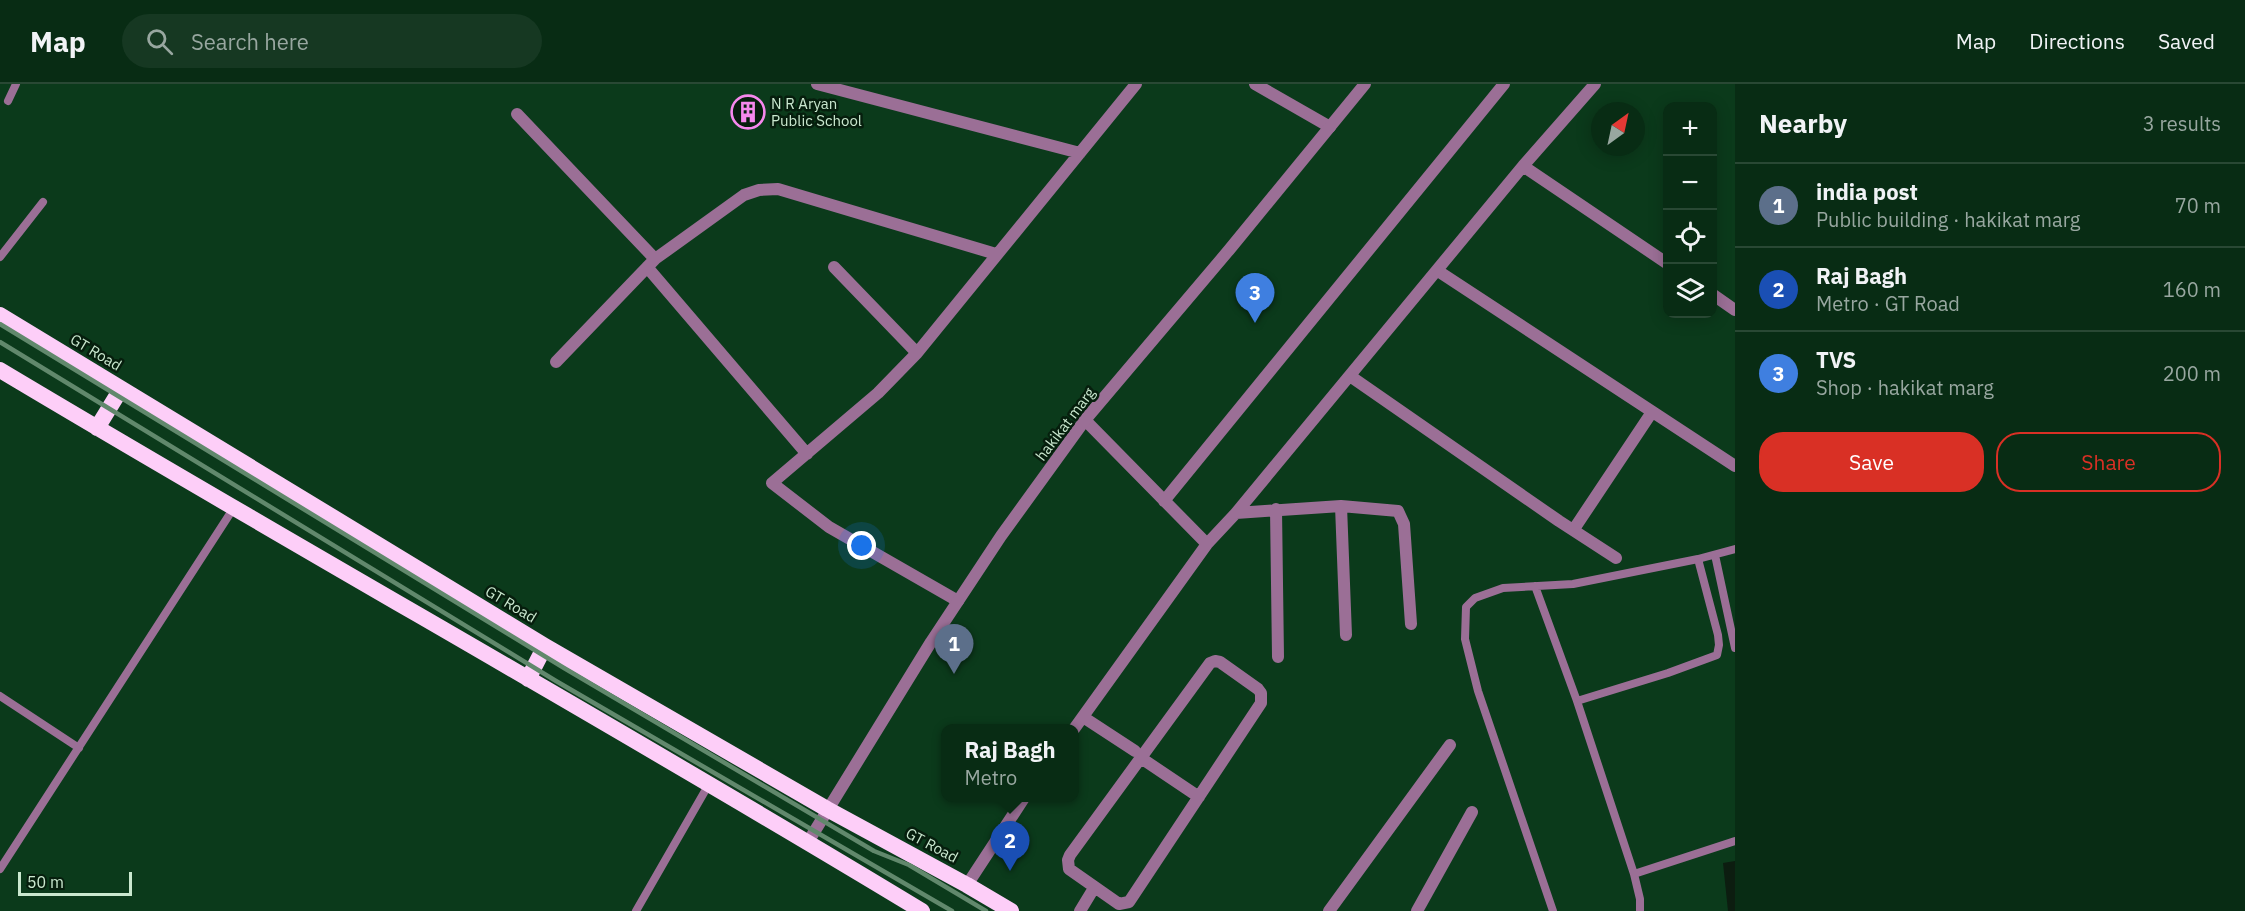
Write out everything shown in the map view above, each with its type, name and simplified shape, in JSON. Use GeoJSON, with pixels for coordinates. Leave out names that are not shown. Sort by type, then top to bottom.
{"type":"FeatureCollection","features":[{"type":"Feature","properties":{"kind":"highway","name":"GT Road"},"geometry":{"type":"LineString","coordinates":[[0,315],[545,646],[827,809],[1011,911]]}},
{"type":"Feature","properties":{"kind":"highway"},"geometry":{"type":"LineString","coordinates":[[0,370],[233,509],[709,784],[922,911]]}},
{"type":"Feature","properties":{"kind":"highway"},"geometry":{"type":"LineString","coordinates":[[97,428],[121,389]]}},
{"type":"Feature","properties":{"kind":"highway"},"geometry":{"type":"LineString","coordinates":[[528,679],[545,646]]}},
{"type":"Feature","properties":{"kind":"street"},"geometry":{"type":"LineString","coordinates":[[817,84],[1080,153]]}},
{"type":"Feature","properties":{"kind":"street"},"geometry":{"type":"LineString","coordinates":[[958,601],[829,527],[772,483],[878,393],[917,353],[1136,84]]}},
{"type":"Feature","properties":{"kind":"street"},"geometry":{"type":"LineString","coordinates":[[1255,84],[1330,127]]}},
{"type":"Feature","properties":{"kind":"street","name":"hakikat marg"},"geometry":{"type":"LineString","coordinates":[[808,842],[958,601],[1001,536],[1085,420],[1365,84]]}},
{"type":"Feature","properties":{"kind":"street"},"geometry":{"type":"LineString","coordinates":[[1164,501],[1504,84]]}},
{"type":"Feature","properties":{"kind":"street"},"geometry":{"type":"LineString","coordinates":[[1078,724],[1207,544],[1236,513],[1523,166],[1595,84]]}},
{"type":"Feature","properties":{"kind":"street"},"geometry":{"type":"LineString","coordinates":[[517,114],[651,263],[807,454]]}},
{"type":"Feature","properties":{"kind":"street"},"geometry":{"type":"LineString","coordinates":[[1523,166],[1663,261]]}},
{"type":"Feature","properties":{"kind":"street"},"geometry":{"type":"LineString","coordinates":[[556,362],[651,263],[744,195],[759,190],[778,189],[996,254]]}},
{"type":"Feature","properties":{"kind":"street"},"geometry":{"type":"LineString","coordinates":[[834,267],[917,353]]}},
{"type":"Feature","properties":{"kind":"street"},"geometry":{"type":"LineString","coordinates":[[1438,271],[1735,466]]}},
{"type":"Feature","properties":{"kind":"street"},"geometry":{"type":"LineString","coordinates":[[1717,297],[1735,310]]}},
{"type":"Feature","properties":{"kind":"street"},"geometry":{"type":"LineString","coordinates":[[1350,376],[1616,558]]}},
{"type":"Feature","properties":{"kind":"street"},"geometry":{"type":"LineString","coordinates":[[1574,529],[1652,412]]}},
{"type":"Feature","properties":{"kind":"street"},"geometry":{"type":"LineString","coordinates":[[1085,420],[1207,544]]}},
{"type":"Feature","properties":{"kind":"street"},"geometry":{"type":"LineString","coordinates":[[1236,513],[1341,506],[1398,511],[1404,524],[1411,624]]}},
{"type":"Feature","properties":{"kind":"street"},"geometry":{"type":"LineString","coordinates":[[1341,506],[1346,635]]}},
{"type":"Feature","properties":{"kind":"street"},"geometry":{"type":"LineString","coordinates":[[1276,510],[1278,657]]}},
{"type":"Feature","properties":{"kind":"street"},"geometry":{"type":"LineString","coordinates":[[1220,662],[1261,693],[1261,703],[1129,902],[1119,904],[1069,869],[1070,855],[1138,754],[1210,663],[1220,662]]}},
{"type":"Feature","properties":{"kind":"street"},"geometry":{"type":"LineString","coordinates":[[1083,717],[1199,797]]}},
{"type":"Feature","properties":{"kind":"street"},"geometry":{"type":"LineString","coordinates":[[1329,911],[1450,745]]}},
{"type":"Feature","properties":{"kind":"street"},"geometry":{"type":"LineString","coordinates":[[967,885],[1021,802]]}},
{"type":"Feature","properties":{"kind":"street"},"geometry":{"type":"LineString","coordinates":[[1417,911],[1472,812]]}},
{"type":"Feature","properties":{"kind":"street"},"geometry":{"type":"LineString","coordinates":[[1080,911],[1094,888]]}},
{"type":"Feature","properties":{"kind":"lane"},"geometry":{"type":"LineString","coordinates":[[9,101],[16,84]]}},
{"type":"Feature","properties":{"kind":"lane"},"geometry":{"type":"LineString","coordinates":[[0,257],[43,202]]}},
{"type":"Feature","properties":{"kind":"lane"},"geometry":{"type":"LineString","coordinates":[[0,869],[233,509]]}},
{"type":"Feature","properties":{"kind":"lane"},"geometry":{"type":"LineString","coordinates":[[1553,911],[1484,711],[1465,639],[1466,607],[1475,598],[1503,588],[1573,584],[1698,559],[1735,549]]}},
{"type":"Feature","properties":{"kind":"lane"},"geometry":{"type":"LineString","coordinates":[[1577,701],[1668,673],[1735,649],[1715,555]]}},
{"type":"Feature","properties":{"kind":"lane"},"geometry":{"type":"LineString","coordinates":[[1698,559],[1718,635],[1717,655]]}},
{"type":"Feature","properties":{"kind":"lane"},"geometry":{"type":"LineString","coordinates":[[1535,586],[1577,701],[1634,874],[1640,899],[1640,911]]}},
{"type":"Feature","properties":{"kind":"lane"},"geometry":{"type":"LineString","coordinates":[[0,696],[79,748]]}},
{"type":"Feature","properties":{"kind":"lane"},"geometry":{"type":"LineString","coordinates":[[636,911],[709,784]]}},
{"type":"Feature","properties":{"kind":"lane"},"geometry":{"type":"LineString","coordinates":[[1634,874],[1735,841]]}},
{"type":"Feature","properties":{"kind":"shaded area"},"geometry":{"type":"Polygon","coordinates":[[[1735,861],[1735,911],[1728,911],[1723,863],[1735,861]]]}},
{"type":"Feature","properties":{"kind":"railway"},"geometry":{"type":"LineString","coordinates":[[0,324],[564,668],[874,851],[909,865],[986,911]]}},
{"type":"Feature","properties":{"kind":"railway"},"geometry":{"type":"LineString","coordinates":[[0,342],[556,681],[952,911]]}},
{"type":"Feature","properties":{"kind":"place","name":"N R Aryan Public School"},"geometry":{"type":"Point","coordinates":[748,112]}},
{"type":"Feature","properties":{"kind":"place","name":"TVS"},"geometry":{"type":"Point","coordinates":[1255,323]}},
{"type":"Feature","properties":{"kind":"place","name":"india post"},"geometry":{"type":"Point","coordinates":[954,674]}},
{"type":"Feature","properties":{"kind":"place","name":"Raj Bagh"},"geometry":{"type":"Point","coordinates":[1010,871]}}]}
